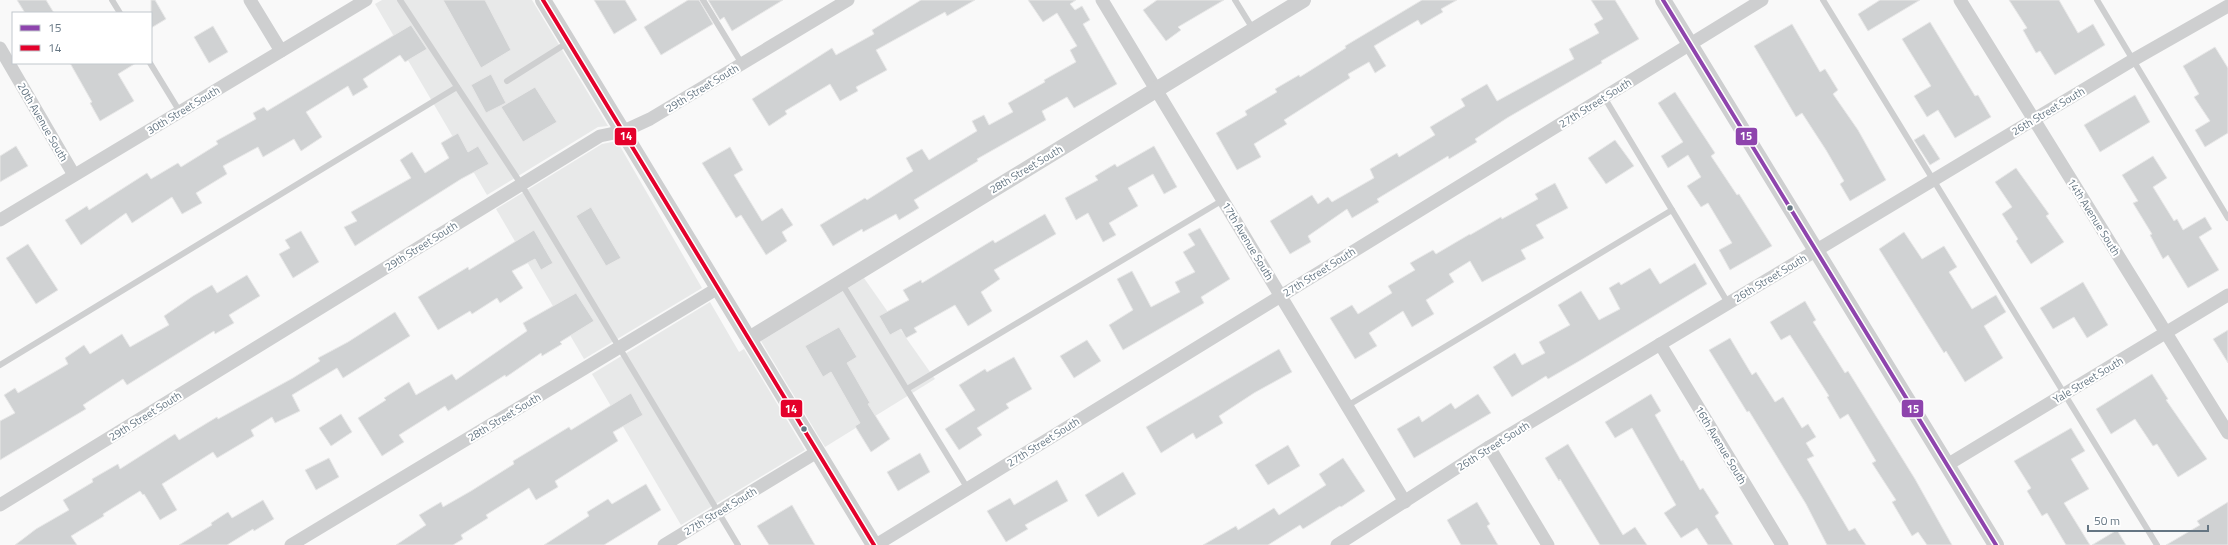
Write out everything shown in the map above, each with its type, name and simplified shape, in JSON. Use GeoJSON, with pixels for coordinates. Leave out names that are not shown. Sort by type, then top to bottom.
{"type":"FeatureCollection","features":[{"type":"Feature","properties":{"kind":"street"},"geometry":{"type":"LineString","coordinates":[[250,0],[281,51]]}},
{"type":"Feature","properties":{"kind":"street","name":"30th Street South"},"geometry":{"type":"LineString","coordinates":[[0,220],[366,0]]}},
{"type":"Feature","properties":{"kind":"street"},"geometry":{"type":"LineString","coordinates":[[543,0],[875,545]]}},
{"type":"Feature","properties":{"kind":"street","name":"29th Street South"},"geometry":{"type":"LineString","coordinates":[[0,505],[600,136],[624,131],[650,119],[848,0]]}},
{"type":"Feature","properties":{"kind":"street","name":"17th Avenue South"},"geometry":{"type":"LineString","coordinates":[[1102,0],[1405,502]]}},
{"type":"Feature","properties":{"kind":"street","name":"28th Street South"},"geometry":{"type":"LineString","coordinates":[[749,339],[1303,0]]}},
{"type":"Feature","properties":{"kind":"street"},"geometry":{"type":"LineString","coordinates":[[1663,0],[1996,545]]}},
{"type":"Feature","properties":{"kind":"street","name":"27th Street South"},"geometry":{"type":"LineString","coordinates":[[875,545],[1762,0]]}},
{"type":"Feature","properties":{"kind":"street","name":"14th Avenue South"},"geometry":{"type":"LineString","coordinates":[[1960,0],[2228,433]]}},
{"type":"Feature","properties":{"kind":"street","name":"26th Street South"},"geometry":{"type":"LineString","coordinates":[[1337,545],[1489,447],[2133,60],[2228,6]]}},
{"type":"Feature","properties":{"kind":"street","name":"20th Avenue South"},"geometry":{"type":"LineString","coordinates":[[0,48],[74,175]]}},
{"type":"Feature","properties":{"kind":"street","name":"28th Street South"},"geometry":{"type":"LineString","coordinates":[[291,545],[718,288]]}},
{"type":"Feature","properties":{"kind":"street","name":"Yale Street South"},"geometry":{"type":"LineString","coordinates":[[1947,465],[2228,295]]}},
{"type":"Feature","properties":{"kind":"street","name":"16th Avenue South"},"geometry":{"type":"LineString","coordinates":[[1660,344],[1782,545]]}},
{"type":"Feature","properties":{"kind":"street"},"geometry":{"type":"LineString","coordinates":[[1489,447],[1548,545]]}},
{"type":"Feature","properties":{"kind":"street","name":"27th Street South"},"geometry":{"type":"LineString","coordinates":[[664,545],[817,452]]}},
{"type":"Feature","properties":{"kind":"lane"},"geometry":{"type":"LineString","coordinates":[[112,0],[119,12]]}},
{"type":"Feature","properties":{"kind":"lane"},"geometry":{"type":"LineString","coordinates":[[400,0],[521,184],[618,348],[738,545]]}},
{"type":"Feature","properties":{"kind":"lane"},"geometry":{"type":"LineString","coordinates":[[703,0],[742,64]]}},
{"type":"Feature","properties":{"kind":"lane"},"geometry":{"type":"LineString","coordinates":[[1235,0],[1254,30]]}},
{"type":"Feature","properties":{"kind":"lane"},"geometry":{"type":"LineString","coordinates":[[1823,0],[1932,181],[2157,545]]}},
{"type":"Feature","properties":{"kind":"lane"},"geometry":{"type":"LineString","coordinates":[[2097,0],[2228,218]]}},
{"type":"Feature","properties":{"kind":"lane"},"geometry":{"type":"LineString","coordinates":[[507,81],[569,42]]}},
{"type":"Feature","properties":{"kind":"lane"},"geometry":{"type":"LineString","coordinates":[[151,64],[180,112]]}},
{"type":"Feature","properties":{"kind":"lane"},"geometry":{"type":"LineString","coordinates":[[0,365],[457,87]]}},
{"type":"Feature","properties":{"kind":"lane"},"geometry":{"type":"LineString","coordinates":[[1604,97],[1728,303]]}},
{"type":"Feature","properties":{"kind":"lane"},"geometry":{"type":"LineString","coordinates":[[907,389],[1223,200]]}},
{"type":"Feature","properties":{"kind":"lane"},"geometry":{"type":"LineString","coordinates":[[1347,406],[1672,210]]}},
{"type":"Feature","properties":{"kind":"lane"},"geometry":{"type":"LineString","coordinates":[[842,282],[968,489]]}},
{"type":"Feature","properties":{"kind":"shaded area"},"geometry":{"type":"Polygon","coordinates":[[[382,0],[532,0],[608,126],[598,127],[487,195],[375,4],[382,0]]]}},
{"type":"Feature","properties":{"kind":"shaded area"},"geometry":{"type":"Polygon","coordinates":[[[617,141],[702,288],[584,359],[496,209],[602,144],[617,141]]]}},
{"type":"Feature","properties":{"kind":"shaded area"},"geometry":{"type":"Polygon","coordinates":[[[864,278],[935,379],[825,447],[761,341],[864,278]]]}},
{"type":"Feature","properties":{"kind":"shaded area"},"geometry":{"type":"Polygon","coordinates":[[[710,302],[739,352],[744,349],[805,450],[681,525],[592,374],[710,302]]]}},
{"type":"Feature","properties":{"kind":"building"},"geometry":{"type":"Polygon","coordinates":[[[17,0],[46,0],[53,12],[24,12],[17,0]]]}},
{"type":"Feature","properties":{"kind":"building"},"geometry":{"type":"Polygon","coordinates":[[[151,0],[155,0],[166,19],[152,27],[151,0]]]}},
{"type":"Feature","properties":{"kind":"building"},"geometry":{"type":"Polygon","coordinates":[[[443,0],[485,0],[511,50],[481,68],[443,0]]]}},
{"type":"Feature","properties":{"kind":"building"},"geometry":{"type":"Polygon","coordinates":[[[594,0],[625,0],[637,20],[614,34],[594,0]]]}},
{"type":"Feature","properties":{"kind":"building"},"geometry":{"type":"Polygon","coordinates":[[[688,0],[699,0],[713,24],[661,55],[644,27],[688,0]]]}},
{"type":"Feature","properties":{"kind":"building"},"geometry":{"type":"Polygon","coordinates":[[[708,0],[783,0],[732,31],[724,17],[720,20],[708,0]]]}},
{"type":"Feature","properties":{"kind":"building"},"geometry":{"type":"Polygon","coordinates":[[[921,0],[975,0],[947,16],[945,12],[876,50],[887,70],[856,87],[858,91],[840,101],[830,84],[785,111],[787,114],[769,126],[752,99],[832,48],[836,55],[874,34],[872,30],[921,0]]]}},
{"type":"Feature","properties":{"kind":"building"},"geometry":{"type":"Polygon","coordinates":[[[1028,0],[1076,0],[1070,4],[1075,10],[1082,6],[1090,20],[1083,24],[1117,84],[1074,108],[1067,97],[1042,111],[1046,120],[977,159],[978,161],[914,200],[919,208],[899,220],[896,214],[863,232],[862,229],[833,246],[820,225],[865,198],[867,200],[913,171],[906,158],[922,149],[929,160],[977,131],[972,121],[984,115],[989,125],[1013,112],[1008,103],[1076,62],[1070,50],[1077,46],[1057,13],[1043,22],[1028,0]]]}},
{"type":"Feature","properties":{"kind":"building"},"geometry":{"type":"Polygon","coordinates":[[[1157,0],[1224,0],[1178,27],[1181,30],[1166,41],[1143,10],[1157,0]]]}},
{"type":"Feature","properties":{"kind":"building"},"geometry":{"type":"Polygon","coordinates":[[[1422,0],[1457,0],[1441,9],[1443,12],[1421,25],[1418,20],[1374,46],[1386,66],[1375,73],[1369,62],[1348,74],[1350,78],[1284,120],[1287,124],[1254,144],[1261,157],[1237,170],[1216,133],[1247,115],[1245,111],[1277,92],[1275,89],[1299,75],[1300,77],[1346,48],[1345,46],[1422,0]]]}},
{"type":"Feature","properties":{"kind":"building"},"geometry":{"type":"Polygon","coordinates":[[[1591,0],[1615,0],[1639,39],[1601,61],[1602,63],[1507,118],[1475,139],[1477,142],[1449,159],[1448,156],[1377,199],[1379,202],[1352,218],[1347,209],[1308,236],[1311,242],[1290,254],[1270,221],[1312,195],[1318,204],[1328,197],[1332,202],[1374,178],[1370,169],[1397,153],[1399,157],[1435,135],[1430,127],[1465,106],[1461,99],[1487,84],[1497,101],[1574,59],[1569,49],[1599,33],[1594,24],[1603,19],[1591,0]]]}},
{"type":"Feature","properties":{"kind":"building"},"geometry":{"type":"Polygon","coordinates":[[[1880,0],[1920,0],[1868,31],[1858,14],[1880,0]]]}},
{"type":"Feature","properties":{"kind":"building"},"geometry":{"type":"Polygon","coordinates":[[[2009,0],[2059,0],[2078,33],[2093,24],[2105,45],[2055,75],[2040,51],[2036,53],[2023,30],[2027,28],[2009,0]]]}},
{"type":"Feature","properties":{"kind":"building"},"geometry":{"type":"Polygon","coordinates":[[[1930,22],[1975,96],[1978,95],[1991,117],[1955,138],[1938,110],[1927,117],[1914,96],[1931,86],[1902,39],[1930,22]]]}},
{"type":"Feature","properties":{"kind":"building"},"geometry":{"type":"Polygon","coordinates":[[[1792,24],[1820,72],[1825,69],[1838,90],[1833,94],[1858,130],[1886,180],[1850,201],[1840,184],[1844,181],[1826,150],[1802,113],[1796,117],[1754,46],[1792,24]]]}},
{"type":"Feature","properties":{"kind":"building"},"geometry":{"type":"Polygon","coordinates":[[[411,25],[427,49],[405,62],[400,55],[363,79],[368,87],[353,96],[348,86],[306,112],[322,137],[301,151],[294,139],[263,157],[258,147],[223,166],[227,174],[196,193],[202,203],[182,214],[172,197],[132,223],[126,213],[81,245],[65,220],[87,206],[89,210],[147,173],[151,179],[178,163],[181,167],[218,144],[216,141],[256,119],[253,113],[264,107],[267,111],[411,25]]]}},
{"type":"Feature","properties":{"kind":"building"},"geometry":{"type":"Polygon","coordinates":[[[213,26],[228,52],[209,63],[194,37],[213,26]]]}},
{"type":"Feature","properties":{"kind":"building"},"geometry":{"type":"Polygon","coordinates":[[[2215,47],[2228,68],[2228,133],[2205,147],[2195,130],[2210,121],[2194,97],[2199,94],[2183,66],[2215,47]]]}},
{"type":"Feature","properties":{"kind":"building"},"geometry":{"type":"Polygon","coordinates":[[[71,64],[134,64],[118,74],[134,101],[100,121],[90,103],[92,102],[71,64]]]}},
{"type":"Feature","properties":{"kind":"building"},"geometry":{"type":"Polygon","coordinates":[[[491,74],[506,103],[486,113],[471,85],[491,74]]]}},
{"type":"Feature","properties":{"kind":"building"},"geometry":{"type":"Polygon","coordinates":[[[535,87],[557,122],[523,142],[501,107],[535,87]]]}},
{"type":"Feature","properties":{"kind":"building"},"geometry":{"type":"Polygon","coordinates":[[[1675,92],[1715,153],[1711,156],[1737,195],[1739,194],[1772,246],[1730,270],[1719,250],[1732,243],[1708,203],[1701,207],[1687,186],[1701,177],[1688,155],[1668,168],[1661,156],[1683,142],[1658,103],[1675,92]]]}},
{"type":"Feature","properties":{"kind":"building"},"geometry":{"type":"Polygon","coordinates":[[[2135,95],[2150,122],[2100,152],[2084,125],[2135,95]]]}},
{"type":"Feature","properties":{"kind":"building"},"geometry":{"type":"Polygon","coordinates":[[[458,133],[468,152],[478,146],[489,164],[461,179],[355,246],[344,227],[357,221],[351,212],[411,178],[400,160],[412,152],[425,173],[449,158],[441,143],[458,133]]]}},
{"type":"Feature","properties":{"kind":"building"},"geometry":{"type":"Polygon","coordinates":[[[1924,134],[1940,159],[1930,165],[1914,140],[1924,134]]]}},
{"type":"Feature","properties":{"kind":"building"},"geometry":{"type":"Polygon","coordinates":[[[1615,140],[1634,166],[1606,184],[1588,158],[1615,140]]]}},
{"type":"Feature","properties":{"kind":"building"},"geometry":{"type":"Polygon","coordinates":[[[16,146],[28,166],[0,182],[0,156],[16,146]]]}},
{"type":"Feature","properties":{"kind":"building"},"geometry":{"type":"Polygon","coordinates":[[[1154,146],[1177,187],[1164,194],[1153,174],[1128,188],[1138,206],[1109,223],[1116,235],[1103,242],[1088,213],[1076,220],[1065,198],[1098,180],[1095,176],[1115,164],[1117,167],[1154,146]]]}},
{"type":"Feature","properties":{"kind":"building"},"geometry":{"type":"Polygon","coordinates":[[[730,147],[743,170],[734,175],[762,221],[782,208],[793,225],[782,232],[787,241],[766,255],[741,215],[736,218],[702,163],[730,147]]]}},
{"type":"Feature","properties":{"kind":"building"},"geometry":{"type":"Polygon","coordinates":[[[2153,156],[2167,178],[2153,187],[2174,221],[2177,219],[2183,230],[2205,217],[2212,229],[2199,237],[2219,270],[2188,288],[2168,255],[2163,259],[2150,235],[2152,234],[2133,203],[2138,201],[2122,175],[2153,156]]]}},
{"type":"Feature","properties":{"kind":"building"},"geometry":{"type":"Polygon","coordinates":[[[2016,168],[2049,214],[2046,216],[2064,242],[2031,264],[2016,241],[2018,239],[2002,214],[2012,207],[1995,182],[2016,168]]]}},
{"type":"Feature","properties":{"kind":"building"},"geometry":{"type":"Polygon","coordinates":[[[1555,183],[1568,208],[1536,225],[1544,238],[1521,250],[1526,259],[1482,282],[1470,261],[1449,274],[1454,282],[1426,300],[1434,314],[1412,327],[1403,311],[1369,333],[1377,346],[1355,359],[1330,318],[1352,305],[1358,314],[1392,293],[1388,286],[1415,270],[1410,263],[1433,250],[1436,254],[1501,217],[1502,219],[1538,199],[1535,194],[1555,183]]]}},
{"type":"Feature","properties":{"kind":"building"},"geometry":{"type":"Polygon","coordinates":[[[591,207],[621,258],[606,266],[576,216],[591,207]]]}},
{"type":"Feature","properties":{"kind":"building"},"geometry":{"type":"Polygon","coordinates":[[[1045,214],[1056,234],[994,270],[1000,279],[981,292],[992,311],[968,326],[955,305],[914,328],[917,332],[906,338],[901,329],[890,335],[879,316],[909,300],[903,290],[921,280],[922,283],[993,240],[995,243],[1045,214]]]}},
{"type":"Feature","properties":{"kind":"building"},"geometry":{"type":"Polygon","coordinates":[[[1200,228],[1230,279],[1201,297],[1204,303],[1123,350],[1109,325],[1133,310],[1117,279],[1132,271],[1151,307],[1180,292],[1175,282],[1195,272],[1183,252],[1195,245],[1188,234],[1200,228]]]}},
{"type":"Feature","properties":{"kind":"building"},"geometry":{"type":"Polygon","coordinates":[[[534,230],[553,263],[541,270],[535,259],[512,271],[523,288],[500,303],[497,298],[472,314],[470,311],[438,330],[418,297],[468,267],[469,270],[534,230]]]}},
{"type":"Feature","properties":{"kind":"building"},"geometry":{"type":"Polygon","coordinates":[[[301,231],[319,262],[293,278],[279,254],[290,248],[285,240],[301,231]]]}},
{"type":"Feature","properties":{"kind":"building"},"geometry":{"type":"Polygon","coordinates":[[[1904,232],[1922,259],[1944,246],[1957,267],[1949,272],[1972,309],[1996,295],[2006,312],[1984,326],[2003,358],[1965,382],[1946,351],[1944,353],[1879,249],[1904,232]]]}},
{"type":"Feature","properties":{"kind":"building"},"geometry":{"type":"Polygon","coordinates":[[[28,244],[58,290],[36,304],[6,258],[28,244]]]}},
{"type":"Feature","properties":{"kind":"building"},"geometry":{"type":"Polygon","coordinates":[[[1695,263],[1707,284],[1548,379],[1546,376],[1512,397],[1493,367],[1515,353],[1522,365],[1545,353],[1539,342],[1570,325],[1558,305],[1581,291],[1599,320],[1620,309],[1609,288],[1619,282],[1621,285],[1650,268],[1660,284],[1695,263]]]}},
{"type":"Feature","properties":{"kind":"building"},"geometry":{"type":"Polygon","coordinates":[[[247,275],[260,296],[229,315],[234,323],[215,334],[214,331],[127,385],[123,379],[83,405],[86,409],[0,460],[0,421],[15,413],[4,395],[15,388],[18,393],[68,364],[65,358],[84,345],[90,354],[122,334],[130,347],[169,325],[164,316],[193,296],[212,285],[217,293],[247,275]]]}},
{"type":"Feature","properties":{"kind":"building"},"geometry":{"type":"Polygon","coordinates":[[[2083,282],[2108,325],[2087,338],[2074,317],[2053,329],[2040,308],[2083,282]]]}},
{"type":"Feature","properties":{"kind":"building"},"geometry":{"type":"Polygon","coordinates":[[[576,293],[594,321],[560,342],[562,344],[542,356],[541,353],[506,377],[505,375],[448,411],[445,406],[399,435],[404,442],[382,456],[358,418],[386,400],[384,398],[409,382],[416,395],[452,374],[456,380],[527,331],[523,323],[576,293]]]}},
{"type":"Feature","properties":{"kind":"building"},"geometry":{"type":"Polygon","coordinates":[[[1805,301],[1816,320],[1813,322],[1845,373],[1848,371],[1915,479],[1952,545],[1927,545],[1918,532],[1912,536],[1892,502],[1896,500],[1872,463],[1876,461],[1848,414],[1840,419],[1827,397],[1829,396],[1790,335],[1781,340],[1770,322],[1805,301]]]}},
{"type":"Feature","properties":{"kind":"building"},"geometry":{"type":"Polygon","coordinates":[[[395,312],[410,336],[343,378],[337,368],[292,395],[300,411],[275,423],[272,417],[251,430],[254,436],[217,458],[213,452],[162,484],[177,510],[160,520],[144,494],[143,495],[140,491],[103,514],[104,516],[71,536],[77,545],[15,545],[36,529],[69,510],[63,500],[93,482],[92,479],[118,464],[120,469],[175,434],[179,440],[217,417],[218,419],[293,378],[320,361],[318,358],[348,342],[395,312]]]}},
{"type":"Feature","properties":{"kind":"building"},"geometry":{"type":"Polygon","coordinates":[[[839,327],[857,357],[847,363],[870,403],[868,404],[890,439],[871,452],[855,426],[860,423],[831,372],[823,377],[805,346],[839,327]]]}},
{"type":"Feature","properties":{"kind":"building"},"geometry":{"type":"Polygon","coordinates":[[[2228,330],[2228,363],[2213,339],[2228,330]]]}},
{"type":"Feature","properties":{"kind":"building"},"geometry":{"type":"Polygon","coordinates":[[[1730,338],[1752,375],[1756,372],[1775,402],[1783,397],[1802,428],[1808,424],[1816,437],[1806,443],[1814,456],[1807,459],[1849,531],[1855,528],[1866,545],[1827,545],[1806,504],[1749,411],[1747,412],[1709,350],[1730,338]]]}},
{"type":"Feature","properties":{"kind":"building"},"geometry":{"type":"Polygon","coordinates":[[[1087,340],[1101,361],[1074,378],[1060,356],[1087,340]]]}},
{"type":"Feature","properties":{"kind":"building"},"geometry":{"type":"Polygon","coordinates":[[[1279,349],[1292,372],[1254,393],[1219,416],[1223,423],[1196,439],[1193,433],[1161,453],[1146,427],[1279,349]]]}},
{"type":"Feature","properties":{"kind":"building"},"geometry":{"type":"Polygon","coordinates":[[[1014,357],[1032,389],[1006,404],[1009,408],[977,428],[982,435],[959,450],[945,429],[975,410],[959,385],[985,369],[987,372],[1014,357]]]}},
{"type":"Feature","properties":{"kind":"building"},"geometry":{"type":"Polygon","coordinates":[[[2152,374],[2168,399],[2166,400],[2207,459],[2178,477],[2157,444],[2153,446],[2135,419],[2111,434],[2096,409],[2152,374]]]}},
{"type":"Feature","properties":{"kind":"building"},"geometry":{"type":"Polygon","coordinates":[[[631,393],[643,415],[613,432],[618,441],[555,481],[558,487],[536,500],[529,488],[486,515],[488,518],[461,535],[463,539],[453,545],[396,545],[426,525],[419,515],[441,502],[443,507],[471,491],[514,464],[513,461],[569,427],[571,430],[631,393]]]}},
{"type":"Feature","properties":{"kind":"building"},"geometry":{"type":"Polygon","coordinates":[[[1478,394],[1491,413],[1414,458],[1397,429],[1419,416],[1422,422],[1451,403],[1455,409],[1478,394]]]}},
{"type":"Feature","properties":{"kind":"building"},"geometry":{"type":"Polygon","coordinates":[[[1651,394],[1661,411],[1655,415],[1681,461],[1683,460],[1700,490],[1703,488],[1719,513],[1715,516],[1733,545],[1708,545],[1697,528],[1681,538],[1664,513],[1676,505],[1632,428],[1615,438],[1605,422],[1651,394]]]}},
{"type":"Feature","properties":{"kind":"building"},"geometry":{"type":"Polygon","coordinates":[[[341,414],[352,432],[331,446],[319,428],[341,414]]]}},
{"type":"Feature","properties":{"kind":"building"},"geometry":{"type":"Polygon","coordinates":[[[2071,428],[2085,451],[2071,459],[2089,489],[2064,503],[2090,545],[2066,545],[2047,513],[2042,516],[2027,491],[2031,488],[2014,461],[2071,428]]]}},
{"type":"Feature","properties":{"kind":"building"},"geometry":{"type":"Polygon","coordinates":[[[1568,444],[1623,535],[1635,527],[1647,545],[1600,545],[1560,479],[1559,481],[1545,458],[1568,444]]]}},
{"type":"Feature","properties":{"kind":"building"},"geometry":{"type":"Polygon","coordinates":[[[1288,445],[1300,466],[1268,485],[1255,465],[1288,445]]]}},
{"type":"Feature","properties":{"kind":"building"},"geometry":{"type":"Polygon","coordinates":[[[920,453],[930,472],[898,491],[887,472],[920,453]]]}},
{"type":"Feature","properties":{"kind":"building"},"geometry":{"type":"Polygon","coordinates":[[[329,458],[339,477],[316,490],[305,470],[329,458]]]}},
{"type":"Feature","properties":{"kind":"building"},"geometry":{"type":"Polygon","coordinates":[[[1343,458],[1365,491],[1341,507],[1340,506],[1303,529],[1300,525],[1268,545],[1203,545],[1236,526],[1238,530],[1274,508],[1279,515],[1326,485],[1319,474],[1343,458]]]}},
{"type":"Feature","properties":{"kind":"building"},"geometry":{"type":"Polygon","coordinates":[[[1123,472],[1136,494],[1098,517],[1085,495],[1123,472]]]}},
{"type":"Feature","properties":{"kind":"building"},"geometry":{"type":"Polygon","coordinates":[[[1057,480],[1068,501],[1025,525],[1028,529],[1006,542],[987,511],[1010,498],[1014,505],[1057,480]]]}},
{"type":"Feature","properties":{"kind":"building"},"geometry":{"type":"Polygon","coordinates":[[[646,484],[661,510],[604,545],[544,545],[589,516],[587,512],[608,499],[612,504],[646,484]]]}},
{"type":"Feature","properties":{"kind":"building"},"geometry":{"type":"Polygon","coordinates":[[[263,500],[274,519],[254,531],[253,529],[227,545],[179,545],[212,525],[211,523],[228,512],[232,518],[263,500]]]}},
{"type":"Feature","properties":{"kind":"building"},"geometry":{"type":"Polygon","coordinates":[[[1477,502],[1490,524],[1487,526],[1498,545],[1461,545],[1447,520],[1477,502]]]}},
{"type":"Feature","properties":{"kind":"building"},"geometry":{"type":"Polygon","coordinates":[[[2228,502],[2228,545],[2166,545],[2200,525],[2197,521],[2228,502]]]}},
{"type":"Feature","properties":{"kind":"building"},"geometry":{"type":"Polygon","coordinates":[[[792,505],[815,545],[769,545],[757,526],[792,505]]]}},
{"type":"Feature","properties":{"kind":"building"},"geometry":{"type":"Polygon","coordinates":[[[2117,530],[2126,545],[2092,545],[2117,530]]]}},
{"type":"Feature","properties":{"kind":"transit line","name":"14"},"geometry":{"type":"LineString","coordinates":[[543,0],[874,545]]}},
{"type":"Feature","properties":{"kind":"transit line","name":"15"},"geometry":{"type":"LineString","coordinates":[[1663,0],[1996,545]]}}]}
